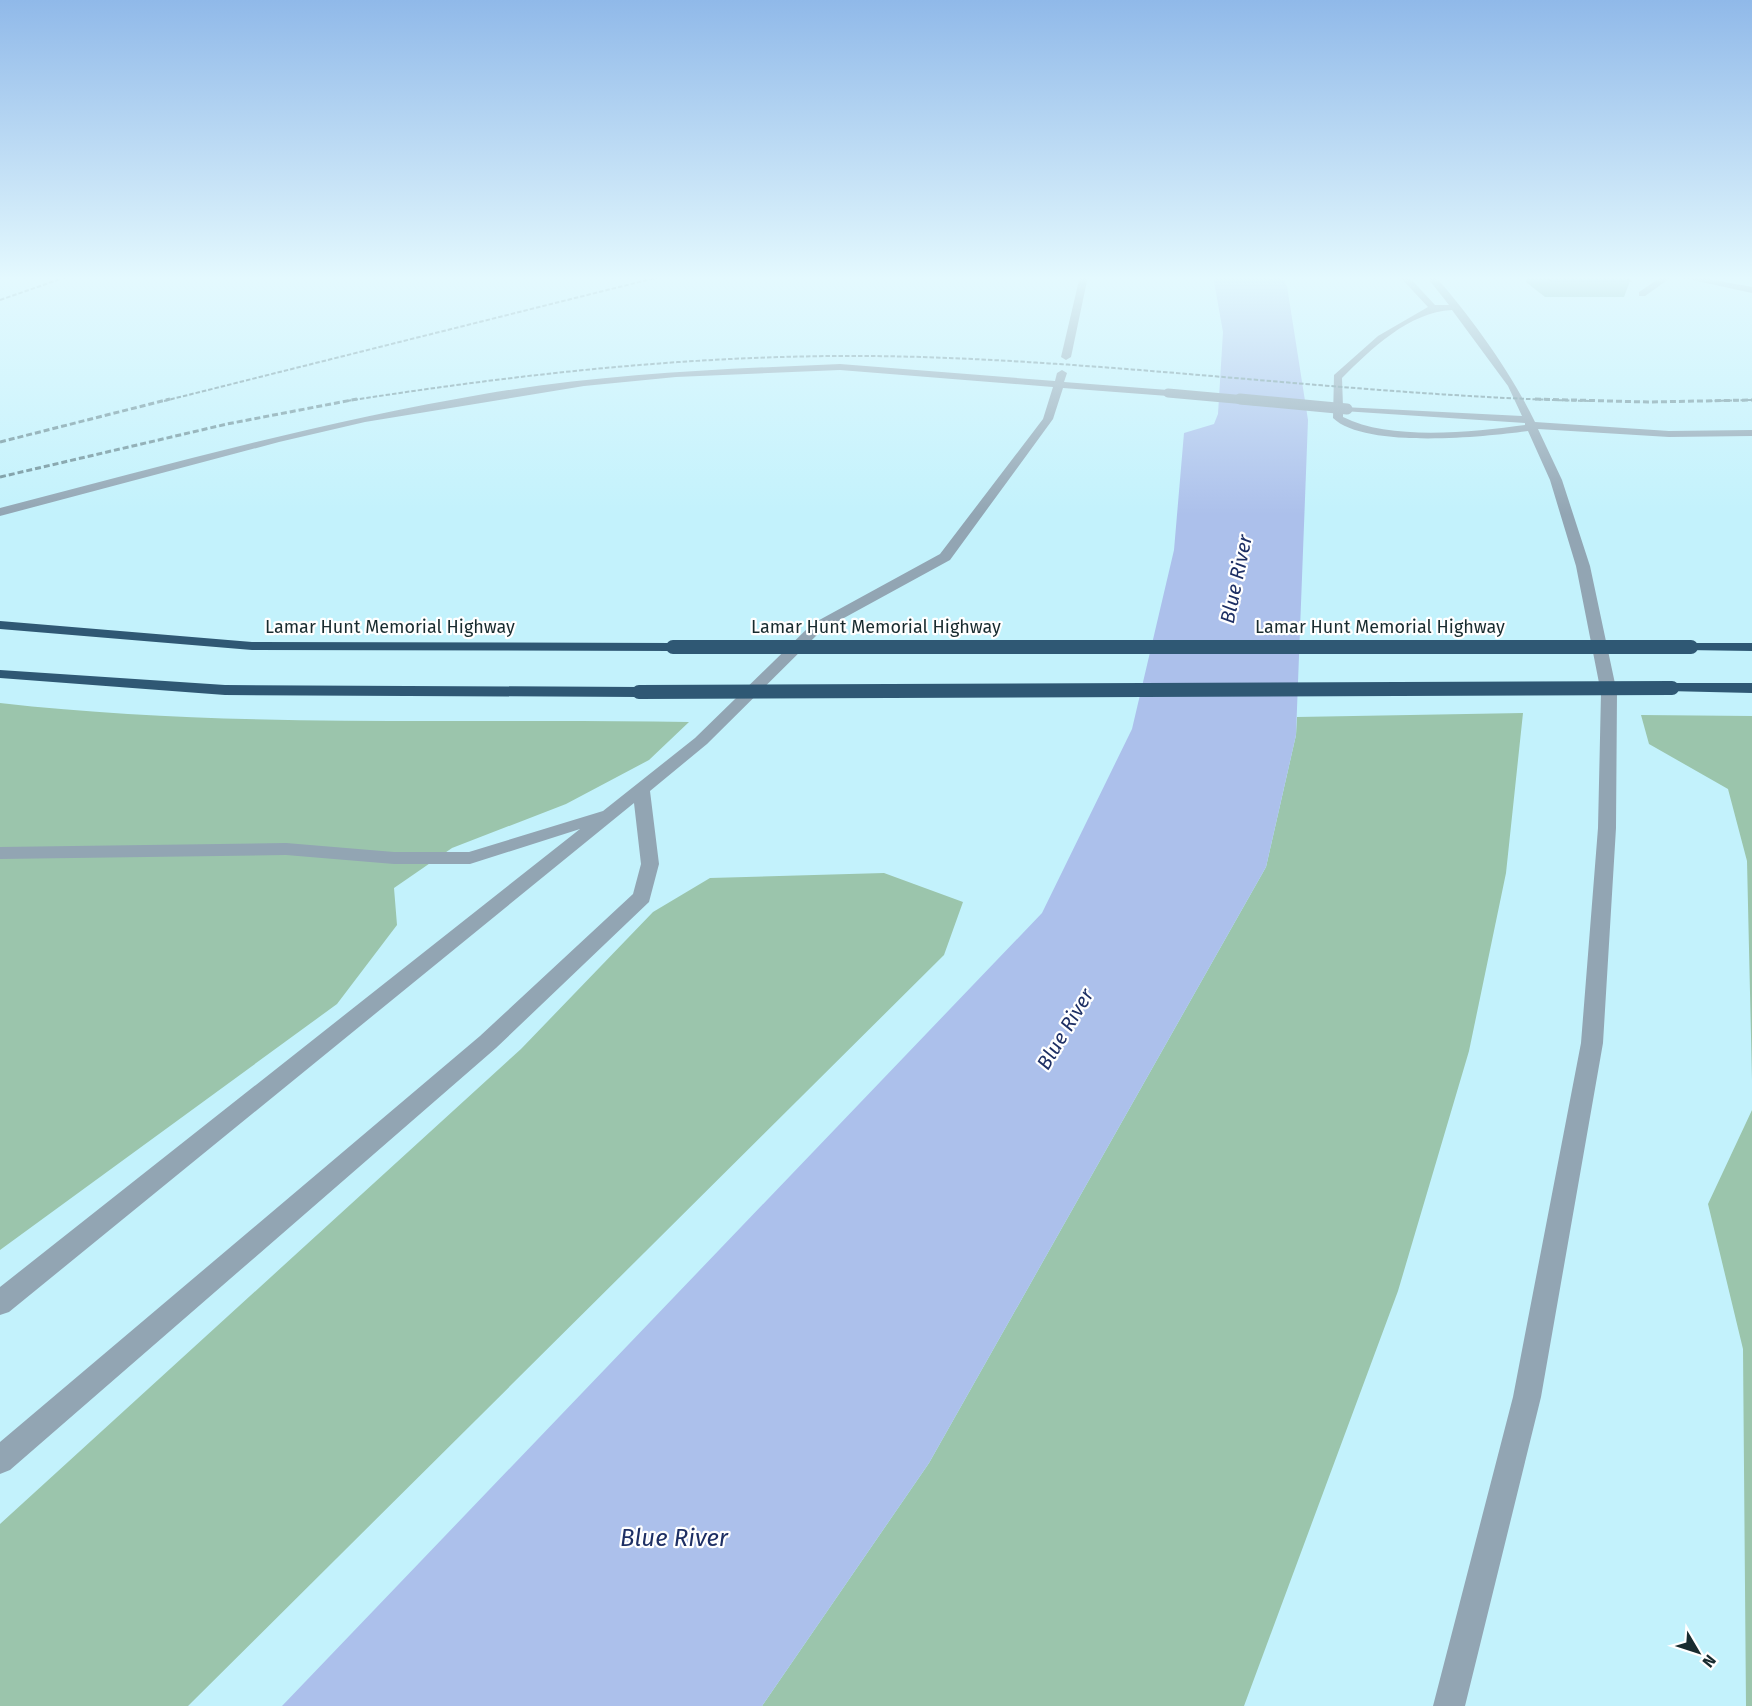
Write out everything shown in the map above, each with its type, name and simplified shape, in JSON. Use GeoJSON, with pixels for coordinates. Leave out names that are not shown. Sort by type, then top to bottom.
{"type":"FeatureCollection","features":[{"type":"Feature","properties":{"kind":"highway","name":"Lamar Hunt Memorial Highway"},"geometry":{"type":"LineString","coordinates":[[0,625],[252,646],[1752,647]]}},
{"type":"Feature","properties":{"kind":"highway"},"geometry":{"type":"LineString","coordinates":[[0,674],[225,690],[639,692],[1752,688]]}},
{"type":"Feature","properties":{"kind":"street"},"geometry":{"type":"LineString","coordinates":[[0,1303],[700,741],[817,627],[945,557],[1048,419],[1065,356]]}},
{"type":"Feature","properties":{"kind":"street"},"geometry":{"type":"LineString","coordinates":[[1359,356],[1337,377],[1338,418],[1362,429],[1393,433],[1462,433],[1531,424]]}},
{"type":"Feature","properties":{"kind":"street"},"geometry":{"type":"LineString","coordinates":[[1449,1706],[1527,1397],[1592,1043],[1607,828],[1609,693],[1601,644],[1583,566],[1559,490],[1531,424],[1514,386],[1491,356]]}},
{"type":"Feature","properties":{"kind":"street"},"geometry":{"type":"LineString","coordinates":[[0,512],[277,439],[365,419],[486,397],[584,383],[708,372],[840,367],[1062,371],[1168,393],[1644,434],[1752,433]]}},
{"type":"Feature","properties":{"kind":"street"},"geometry":{"type":"LineString","coordinates":[[0,1460],[488,1042],[642,897],[650,864],[641,789]]}},
{"type":"Feature","properties":{"kind":"street"},"geometry":{"type":"LineString","coordinates":[[0,854],[286,849],[394,858],[470,858],[611,813]]}},
{"type":"Feature","properties":{"kind":"green space"},"geometry":{"type":"Polygon","coordinates":[[[0,703],[86,711],[258,719],[689,722],[649,760],[566,804],[452,848],[394,888],[397,925],[337,1004],[0,1250],[0,703]]]}},
{"type":"Feature","properties":{"kind":"green space"},"geometry":{"type":"Polygon","coordinates":[[[1523,713],[1506,873],[1469,1051],[1398,1291],[1244,1706],[762,1706],[929,1463],[1266,867],[1296,735],[1297,717],[1523,713]]]}},
{"type":"Feature","properties":{"kind":"green space"},"geometry":{"type":"Polygon","coordinates":[[[1641,715],[1752,716],[1752,1080],[1747,861],[1728,789],[1649,744],[1641,715]]]}},
{"type":"Feature","properties":{"kind":"green space"},"geometry":{"type":"Polygon","coordinates":[[[884,873],[963,902],[944,955],[188,1706],[0,1706],[0,1524],[521,1049],[653,912],[710,878],[884,873]]]}},
{"type":"Feature","properties":{"kind":"green space"},"geometry":{"type":"Polygon","coordinates":[[[1752,1110],[1752,1706],[1746,1706],[1743,1349],[1708,1204],[1752,1110]]]}},
{"type":"Feature","properties":{"kind":"water","name":"Blue River"},"geometry":{"type":"Polygon","coordinates":[[[1222,356],[1298,356],[1308,420],[1296,735],[1266,867],[929,1463],[762,1706],[282,1706],[1042,913],[1132,729],[1174,550],[1184,433],[1214,424],[1218,414],[1222,356]]]}},
{"type":"Feature","properties":{"kind":"railway"},"geometry":{"type":"LineString","coordinates":[[164,401],[345,356]]}},
{"type":"Feature","properties":{"kind":"railway"},"geometry":{"type":"LineString","coordinates":[[347,401],[562,372],[705,360],[849,356],[921,357],[1089,366],[1422,393],[1590,401]]}},
{"type":"Feature","properties":{"kind":"railway"},"geometry":{"type":"LineString","coordinates":[[0,442],[170,399]]}},
{"type":"Feature","properties":{"kind":"railway"},"geometry":{"type":"LineString","coordinates":[[0,477],[227,424],[357,399]]}},
{"type":"Feature","properties":{"kind":"railway"},"geometry":{"type":"LineString","coordinates":[[1535,399],[1648,402],[1752,400],[1708,401]]}}]}
